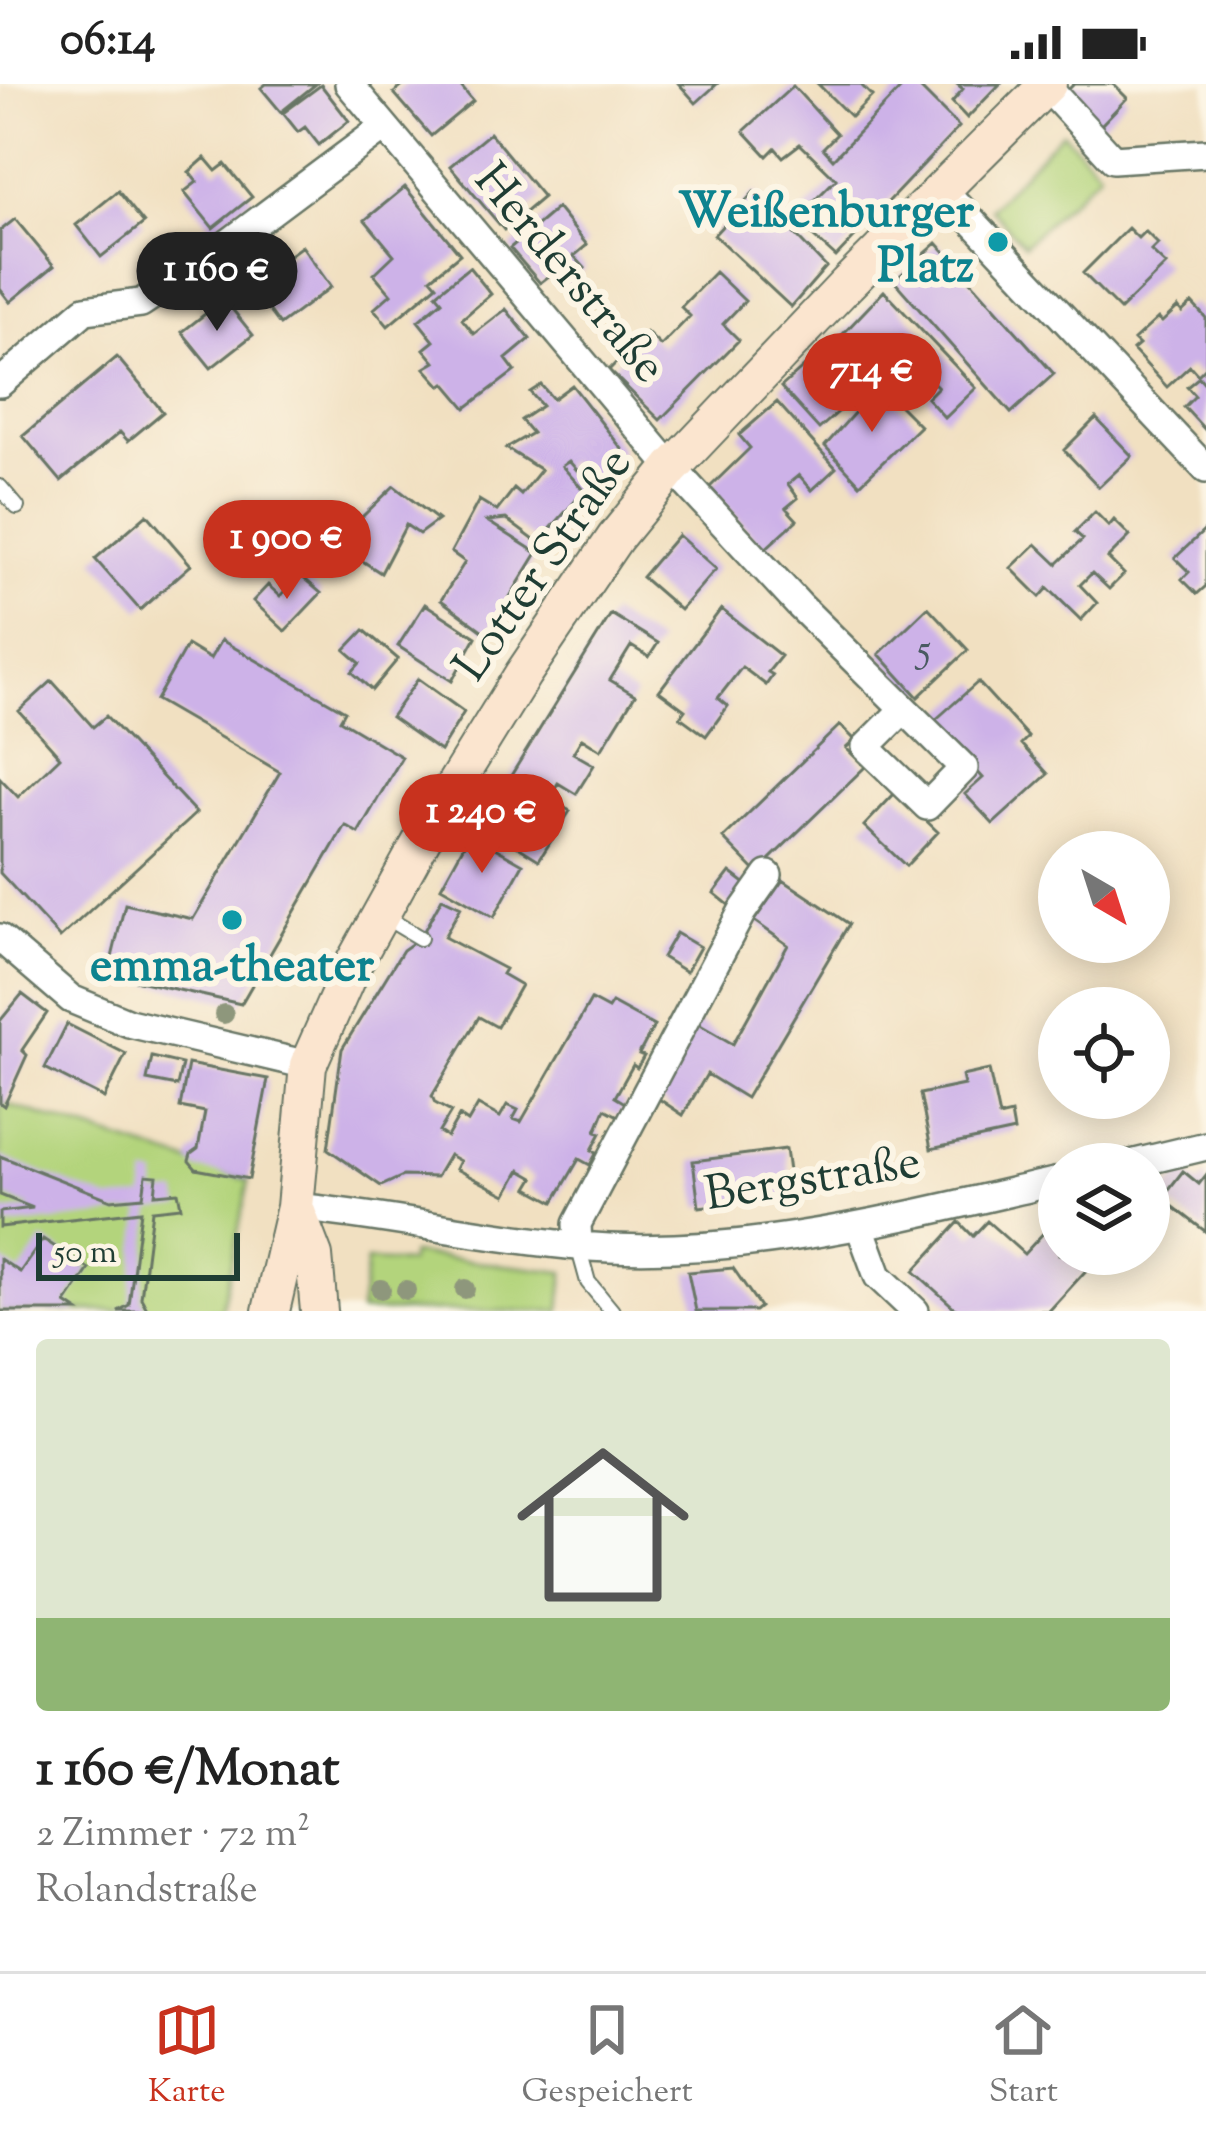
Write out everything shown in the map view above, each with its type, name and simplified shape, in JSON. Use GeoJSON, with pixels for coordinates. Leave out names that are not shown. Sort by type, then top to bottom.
{"type":"FeatureCollection","features":[{"type":"Feature","properties":{"kind":"street","name":"Herderstraße"},"geometry":{"type":"LineString","coordinates":[[349,84],[672,468],[904,709]]}},
{"type":"Feature","properties":{"kind":"street"},"geometry":{"type":"LineString","coordinates":[[1046,85],[1113,159],[1206,153]]}},
{"type":"Feature","properties":{"kind":"street","name":"Lotter Straße"},"geometry":{"type":"LineString","coordinates":[[272,1311],[295,1207],[308,1065],[380,915],[524,674],[615,538],[672,468],[1046,85]]}},
{"type":"Feature","properties":{"kind":"street"},"geometry":{"type":"LineString","coordinates":[[0,383],[85,310],[141,303],[384,127]]}},
{"type":"Feature","properties":{"kind":"street"},"geometry":{"type":"LineString","coordinates":[[943,190],[1206,469]]}},
{"type":"Feature","properties":{"kind":"street"},"geometry":{"type":"LineString","coordinates":[[578,1246],[578,1224],[742,912],[768,875]]}},
{"type":"Feature","properties":{"kind":"street"},"geometry":{"type":"LineString","coordinates":[[0,938],[71,999],[129,1023],[308,1065]]}},
{"type":"Feature","properties":{"kind":"street"},"geometry":{"type":"LineString","coordinates":[[1170,1155],[1206,1146]]}},
{"type":"Feature","properties":{"kind":"street","name":"Bergstraße"},"geometry":{"type":"LineString","coordinates":[[295,1207],[578,1246],[680,1246],[820,1235],[1038,1186]]}},
{"type":"Feature","properties":{"kind":"street","name":"Lotter Straße"},"geometry":{"type":"LineString","coordinates":[[295,1207],[314,1256],[319,1311]]}},
{"type":"Feature","properties":{"kind":"street"},"geometry":{"type":"LineString","coordinates":[[860,1227],[878,1276],[915,1311]]}},
{"type":"Feature","properties":{"kind":"lane"},"geometry":{"type":"LineString","coordinates":[[0,487],[17,507]]}},
{"type":"Feature","properties":{"kind":"lane"},"geometry":{"type":"LineString","coordinates":[[380,915],[420,938]]}},
{"type":"Feature","properties":{"kind":"lane"},"geometry":{"type":"LineString","coordinates":[[578,1246],[588,1282],[613,1311]]}},
{"type":"Feature","properties":{"kind":"green space"},"geometry":{"type":"Polygon","coordinates":[[[1062,132],[1100,172],[1024,245],[990,208],[1062,132]]]}},
{"type":"Feature","properties":{"kind":"green space"},"geometry":{"type":"Polygon","coordinates":[[[0,1102],[249,1181],[221,1311],[0,1311],[0,1102]]]}},
{"type":"Feature","properties":{"kind":"green space"},"geometry":{"type":"Polygon","coordinates":[[[411,1254],[564,1272],[560,1311],[360,1311],[367,1261],[409,1263],[411,1254]]]}},
{"type":"Feature","properties":{"kind":"building"},"geometry":{"type":"Polygon","coordinates":[[[266,84],[316,84],[281,112],[261,88],[266,84]]]}},
{"type":"Feature","properties":{"kind":"building"},"geometry":{"type":"Polygon","coordinates":[[[405,84],[459,84],[473,101],[431,136],[394,93],[405,84]]]}},
{"type":"Feature","properties":{"kind":"building"},"geometry":{"type":"Polygon","coordinates":[[[679,84],[717,84],[696,103],[679,84]]]}},
{"type":"Feature","properties":{"kind":"building"},"geometry":{"type":"Polygon","coordinates":[[[818,84],[860,84],[872,96],[851,117],[818,84]]]}},
{"type":"Feature","properties":{"kind":"building"},"geometry":{"type":"Polygon","coordinates":[[[905,84],[916,84],[959,127],[836,257],[795,220],[836,179],[800,144],[783,157],[775,148],[767,156],[744,131],[793,86],[837,134],[823,148],[833,159],[905,84]]]}},
{"type":"Feature","properties":{"kind":"building"},"geometry":{"type":"Polygon","coordinates":[[[957,84],[1000,84],[967,118],[952,102],[963,89],[957,84]]]}},
{"type":"Feature","properties":{"kind":"building"},"geometry":{"type":"Polygon","coordinates":[[[1074,84],[1113,84],[1127,98],[1100,126],[1066,92],[1074,84]]]}},
{"type":"Feature","properties":{"kind":"building"},"geometry":{"type":"Polygon","coordinates":[[[321,85],[349,121],[319,145],[305,127],[298,132],[283,113],[321,85]]]}},
{"type":"Feature","properties":{"kind":"building"},"geometry":{"type":"Polygon","coordinates":[[[490,133],[543,197],[504,230],[450,166],[490,133]]]}},
{"type":"Feature","properties":{"kind":"building"},"geometry":{"type":"Polygon","coordinates":[[[205,158],[216,171],[225,164],[252,197],[213,228],[184,192],[197,182],[189,172],[205,158]]]}},
{"type":"Feature","properties":{"kind":"building"},"geometry":{"type":"Polygon","coordinates":[[[405,187],[460,254],[431,278],[437,285],[388,326],[374,309],[391,294],[374,274],[394,255],[365,220],[405,187]]]}},
{"type":"Feature","properties":{"kind":"building"},"geometry":{"type":"Polygon","coordinates":[[[118,191],[144,223],[101,257],[76,225],[118,191]]]}},
{"type":"Feature","properties":{"kind":"building"},"geometry":{"type":"Polygon","coordinates":[[[754,192],[826,267],[791,307],[714,235],[754,192]]]}},
{"type":"Feature","properties":{"kind":"building"},"geometry":{"type":"Polygon","coordinates":[[[557,208],[587,245],[574,256],[585,268],[565,285],[554,272],[540,283],[510,248],[557,208]]]}},
{"type":"Feature","properties":{"kind":"building"},"geometry":{"type":"Polygon","coordinates":[[[15,219],[54,266],[10,302],[0,289],[0,231],[15,219]]]}},
{"type":"Feature","properties":{"kind":"building"},"geometry":{"type":"Polygon","coordinates":[[[1128,228],[1138,238],[1145,231],[1158,244],[1151,251],[1166,265],[1120,310],[1083,273],[1128,228]]]}},
{"type":"Feature","properties":{"kind":"building"},"geometry":{"type":"Polygon","coordinates":[[[937,243],[1054,374],[1011,413],[894,281],[937,243]]]}},
{"type":"Feature","properties":{"kind":"building"},"geometry":{"type":"Polygon","coordinates":[[[302,246],[331,287],[280,325],[244,276],[260,265],[266,272],[302,246]]]}},
{"type":"Feature","properties":{"kind":"building"},"geometry":{"type":"Polygon","coordinates":[[[469,267],[491,294],[462,319],[474,334],[506,309],[530,339],[506,359],[515,371],[466,408],[425,368],[435,362],[424,349],[434,341],[418,321],[442,301],[436,294],[469,267]]]}},
{"type":"Feature","properties":{"kind":"building"},"geometry":{"type":"Polygon","coordinates":[[[715,272],[745,301],[723,324],[739,340],[660,420],[609,370],[646,332],[661,346],[690,316],[681,307],[715,272]]]}},
{"type":"Feature","properties":{"kind":"building"},"geometry":{"type":"Polygon","coordinates":[[[884,291],[976,388],[945,418],[927,398],[938,387],[912,362],[893,382],[843,334],[884,291]]]}},
{"type":"Feature","properties":{"kind":"building"},"geometry":{"type":"Polygon","coordinates":[[[224,299],[253,335],[211,368],[182,332],[224,299]]]}},
{"type":"Feature","properties":{"kind":"building"},"geometry":{"type":"Polygon","coordinates":[[[1192,303],[1206,318],[1206,367],[1198,375],[1190,366],[1167,387],[1133,350],[1139,345],[1134,340],[1158,318],[1162,322],[1178,307],[1182,312],[1192,303]]]}},
{"type":"Feature","properties":{"kind":"building"},"geometry":{"type":"Polygon","coordinates":[[[825,348],[863,390],[819,429],[781,387],[825,348]]]}},
{"type":"Feature","properties":{"kind":"building"},"geometry":{"type":"Polygon","coordinates":[[[117,357],[163,412],[128,441],[120,432],[61,481],[23,436],[117,357]]]}},
{"type":"Feature","properties":{"kind":"building"},"geometry":{"type":"Polygon","coordinates":[[[1199,377],[1206,385],[1206,431],[1184,407],[1195,396],[1187,387],[1199,377]]]}},
{"type":"Feature","properties":{"kind":"building"},"geometry":{"type":"Polygon","coordinates":[[[541,385],[553,399],[572,385],[622,449],[609,466],[614,473],[606,485],[588,483],[569,461],[562,466],[584,491],[538,543],[506,519],[487,521],[537,553],[487,634],[441,600],[465,562],[451,552],[479,500],[497,511],[514,489],[521,495],[541,470],[506,448],[532,433],[521,420],[542,406],[530,392],[541,385]]]}},
{"type":"Feature","properties":{"kind":"building"},"geometry":{"type":"Polygon","coordinates":[[[879,385],[920,426],[860,484],[825,446],[879,385]]]}},
{"type":"Feature","properties":{"kind":"building"},"geometry":{"type":"Polygon","coordinates":[[[777,402],[836,468],[812,490],[799,475],[788,484],[798,498],[786,508],[797,520],[765,549],[710,487],[750,448],[739,435],[777,402]]]}},
{"type":"Feature","properties":{"kind":"building"},"geometry":{"type":"Polygon","coordinates":[[[1096,418],[1132,456],[1099,487],[1064,450],[1096,418]]]}},
{"type":"Feature","properties":{"kind":"building"},"geometry":{"type":"Polygon","coordinates":[[[394,486],[438,520],[419,534],[406,525],[381,573],[335,543],[394,486]]]}},
{"type":"Feature","properties":{"kind":"building"},"geometry":{"type":"Polygon","coordinates":[[[1095,512],[1109,526],[1114,520],[1130,536],[1108,558],[1124,574],[1109,589],[1092,573],[1080,585],[1097,603],[1081,620],[1048,588],[1040,597],[1011,568],[1036,544],[1057,564],[1083,539],[1075,532],[1095,512]]]}},
{"type":"Feature","properties":{"kind":"building"},"geometry":{"type":"Polygon","coordinates":[[[147,514],[191,565],[140,610],[95,559],[147,514]]]}},
{"type":"Feature","properties":{"kind":"building"},"geometry":{"type":"Polygon","coordinates":[[[1206,529],[1206,586],[1197,594],[1182,579],[1189,572],[1175,558],[1206,529]]]}},
{"type":"Feature","properties":{"kind":"building"},"geometry":{"type":"Polygon","coordinates":[[[678,535],[716,569],[680,610],[642,577],[678,535]]]}},
{"type":"Feature","properties":{"kind":"building"},"geometry":{"type":"Polygon","coordinates":[[[300,575],[321,593],[285,631],[253,601],[268,585],[280,596],[300,575]]]}},
{"type":"Feature","properties":{"kind":"building"},"geometry":{"type":"Polygon","coordinates":[[[425,604],[476,637],[452,681],[398,646],[425,604]]]}},
{"type":"Feature","properties":{"kind":"building"},"geometry":{"type":"Polygon","coordinates":[[[928,607],[968,650],[918,697],[879,654],[928,607]]]}},
{"type":"Feature","properties":{"kind":"building"},"geometry":{"type":"Polygon","coordinates":[[[721,609],[781,656],[768,672],[773,675],[766,685],[742,667],[718,698],[728,706],[706,736],[680,717],[685,710],[659,691],[721,609]]]}},
{"type":"Feature","properties":{"kind":"building"},"geometry":{"type":"Polygon","coordinates":[[[611,614],[658,643],[649,657],[631,646],[610,680],[635,695],[601,750],[582,738],[573,753],[594,765],[576,794],[558,783],[549,798],[570,811],[539,860],[481,824],[611,614]]]}},
{"type":"Feature","properties":{"kind":"building"},"geometry":{"type":"Polygon","coordinates":[[[364,630],[398,659],[372,690],[352,672],[360,663],[345,650],[364,630]]]}},
{"type":"Feature","properties":{"kind":"building"},"geometry":{"type":"Polygon","coordinates":[[[221,640],[345,711],[340,720],[402,757],[358,833],[345,825],[241,1004],[108,974],[125,904],[193,919],[280,772],[156,700],[187,645],[210,659],[221,640]]]}},
{"type":"Feature","properties":{"kind":"building"},"geometry":{"type":"Polygon","coordinates":[[[418,679],[464,712],[440,751],[391,717],[418,679]]]}},
{"type":"Feature","properties":{"kind":"building"},"geometry":{"type":"Polygon","coordinates":[[[52,681],[93,727],[106,716],[196,813],[60,938],[0,873],[0,778],[18,797],[60,757],[19,711],[52,681]]]}},
{"type":"Feature","properties":{"kind":"building"},"geometry":{"type":"Polygon","coordinates":[[[978,682],[1028,737],[1021,744],[1048,774],[993,824],[965,794],[983,778],[933,722],[978,682]]]}},
{"type":"Feature","properties":{"kind":"building"},"geometry":{"type":"Polygon","coordinates":[[[840,725],[855,740],[846,748],[865,767],[770,859],[774,864],[760,876],[723,838],[840,725]]]}},
{"type":"Feature","properties":{"kind":"building"},"geometry":{"type":"Polygon","coordinates":[[[896,792],[938,832],[906,866],[864,826],[896,792]]]}},
{"type":"Feature","properties":{"kind":"building"},"geometry":{"type":"Polygon","coordinates":[[[470,834],[523,864],[494,917],[441,887],[470,834]]]}},
{"type":"Feature","properties":{"kind":"building"},"geometry":{"type":"Polygon","coordinates":[[[730,872],[751,888],[735,910],[714,893],[730,872]]]}},
{"type":"Feature","properties":{"kind":"building"},"geometry":{"type":"Polygon","coordinates":[[[783,880],[849,924],[746,1098],[707,1074],[683,1115],[656,1097],[695,1022],[733,1044],[788,945],[754,921],[783,880]]]}},
{"type":"Feature","properties":{"kind":"building"},"geometry":{"type":"Polygon","coordinates":[[[442,898],[461,907],[444,937],[505,969],[502,974],[521,985],[497,1027],[479,1017],[432,1096],[451,1112],[439,1132],[447,1137],[459,1116],[468,1122],[478,1105],[500,1117],[507,1105],[518,1110],[513,1119],[521,1122],[591,1000],[608,1009],[612,1003],[654,1026],[639,1054],[644,1056],[637,1068],[633,1065],[615,1097],[625,1103],[618,1116],[605,1109],[590,1165],[579,1159],[554,1202],[528,1188],[534,1178],[520,1170],[506,1195],[456,1169],[460,1161],[449,1155],[436,1177],[403,1176],[381,1186],[328,1149],[342,1049],[403,950],[420,938],[442,898]]]}},
{"type":"Feature","properties":{"kind":"building"},"geometry":{"type":"Polygon","coordinates":[[[676,933],[700,947],[686,972],[662,957],[676,933]]]}},
{"type":"Feature","properties":{"kind":"building"},"geometry":{"type":"Polygon","coordinates":[[[22,994],[47,1013],[22,1050],[27,1055],[4,1106],[0,1103],[0,1021],[22,994]]]}},
{"type":"Feature","properties":{"kind":"building"},"geometry":{"type":"Polygon","coordinates":[[[67,1024],[126,1054],[104,1098],[45,1068],[67,1024]]]}},
{"type":"Feature","properties":{"kind":"building"},"geometry":{"type":"Polygon","coordinates":[[[152,1057],[182,1064],[177,1086],[147,1080],[152,1057]]]}},
{"type":"Feature","properties":{"kind":"building"},"geometry":{"type":"Polygon","coordinates":[[[188,1064],[268,1079],[249,1179],[196,1169],[189,1161],[198,1149],[205,1112],[180,1107],[188,1064]]]}},
{"type":"Feature","properties":{"kind":"building"},"geometry":{"type":"Polygon","coordinates":[[[989,1070],[999,1117],[1011,1114],[1014,1131],[931,1149],[920,1094],[964,1085],[962,1076],[989,1070]]]}},
{"type":"Feature","properties":{"kind":"building"},"geometry":{"type":"Polygon","coordinates":[[[786,1149],[792,1195],[699,1207],[693,1161],[786,1149]]]}},
{"type":"Feature","properties":{"kind":"building"},"geometry":{"type":"Polygon","coordinates":[[[0,1156],[111,1200],[143,1197],[146,1175],[157,1176],[155,1194],[178,1192],[181,1207],[152,1210],[141,1298],[148,1311],[118,1311],[129,1305],[141,1211],[0,1227],[0,1212],[33,1208],[0,1195],[0,1156]]]}},
{"type":"Feature","properties":{"kind":"building"},"geometry":{"type":"Polygon","coordinates":[[[1183,1171],[1199,1184],[1206,1175],[1206,1232],[1170,1204],[1170,1188],[1183,1171]]]}},
{"type":"Feature","properties":{"kind":"building"},"geometry":{"type":"Polygon","coordinates":[[[987,1221],[1024,1254],[1038,1239],[1038,1275],[1082,1275],[1049,1311],[958,1311],[914,1271],[959,1222],[973,1236],[987,1221]]]}},
{"type":"Feature","properties":{"kind":"building"},"geometry":{"type":"Polygon","coordinates":[[[43,1239],[89,1269],[66,1303],[78,1311],[0,1311],[0,1259],[20,1272],[43,1239]]]}},
{"type":"Feature","properties":{"kind":"building"},"geometry":{"type":"Polygon","coordinates":[[[733,1268],[760,1307],[755,1311],[696,1311],[688,1272],[733,1268]]]}},
{"type":"Feature","properties":{"kind":"place","name":"Weißenburger Platz"},"geometry":{"type":"Point","coordinates":[998,242]}},
{"type":"Feature","properties":{"kind":"place","name":"emma-theater"},"geometry":{"type":"Point","coordinates":[232,920]}}]}
